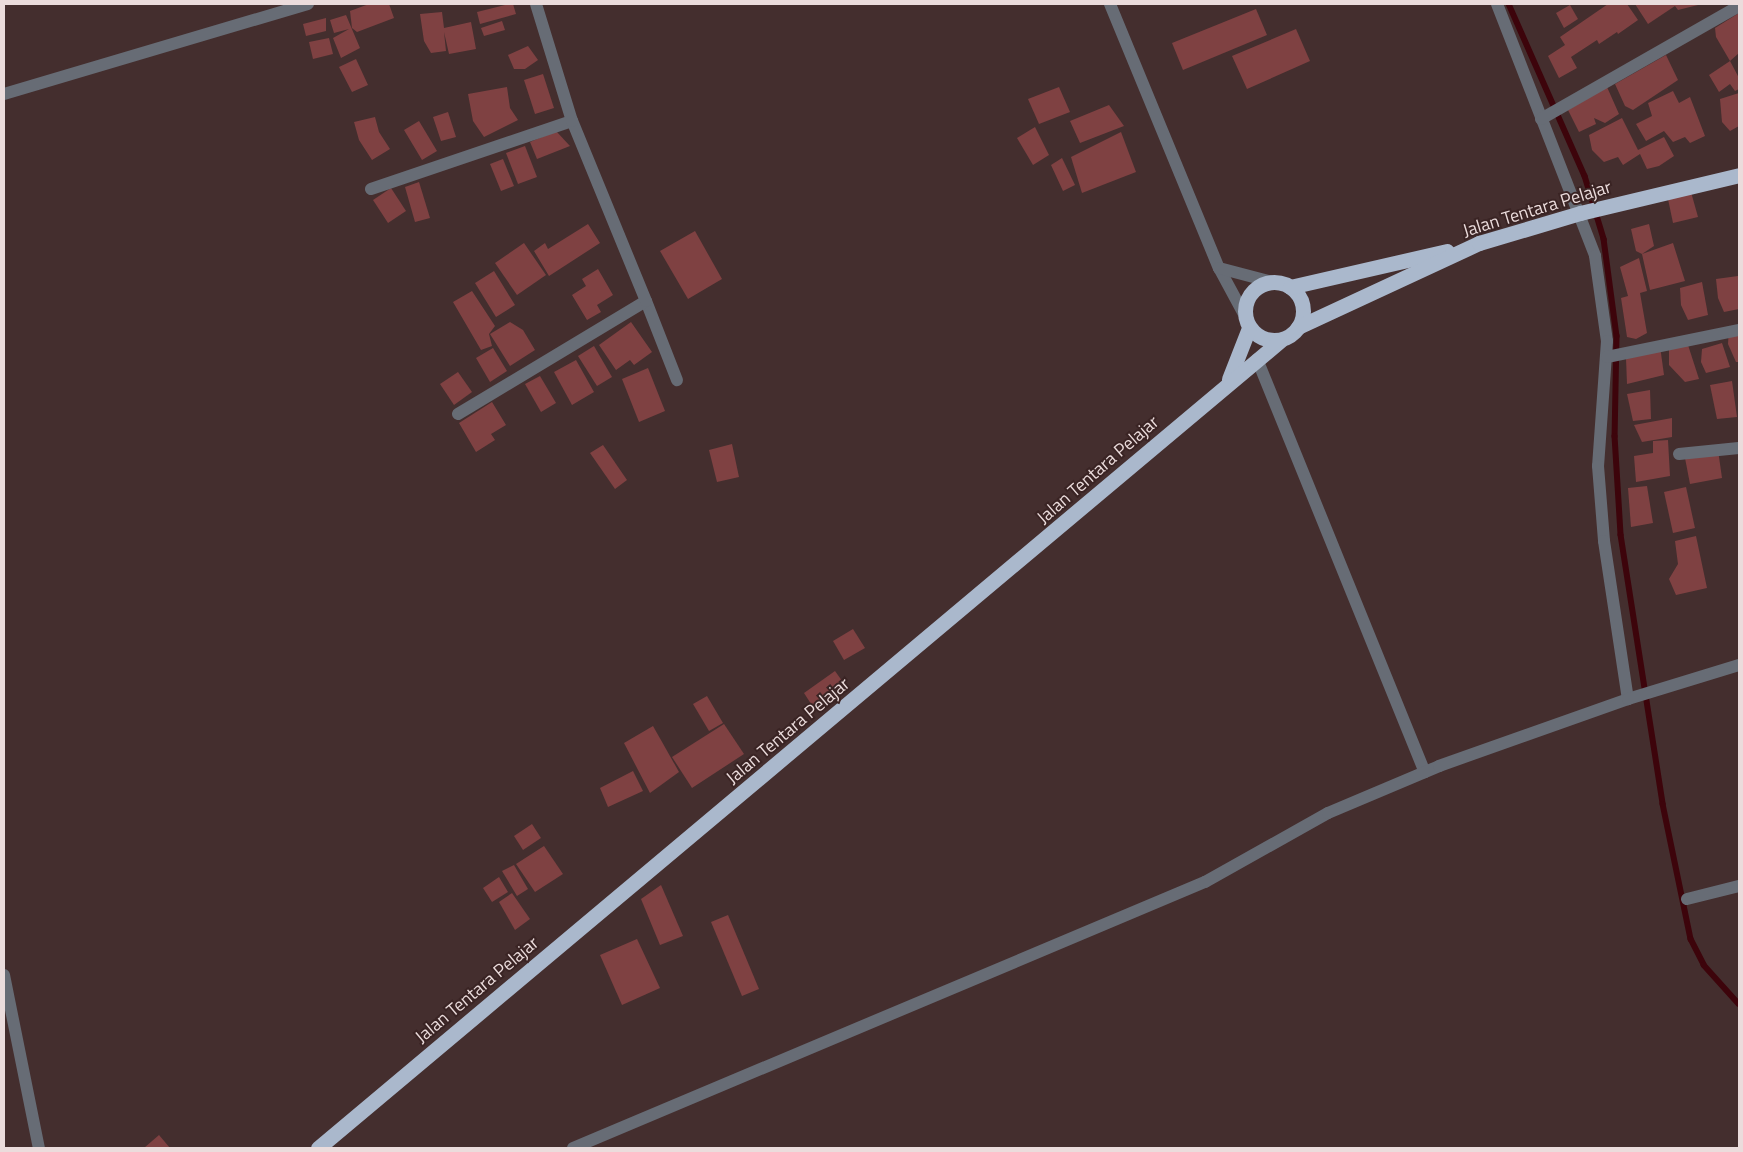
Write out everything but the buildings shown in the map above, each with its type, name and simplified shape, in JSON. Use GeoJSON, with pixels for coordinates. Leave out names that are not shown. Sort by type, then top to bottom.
{"type":"FeatureCollection","features":[{"type":"Feature","properties":{"kind":"highway","name":"Jalan Tentara Pelajar"},"geometry":{"type":"LineString","coordinates":[[1298,327],[1479,244],[1590,211],[1739,175]]}},
{"type":"Feature","properties":{"kind":"highway"},"geometry":{"type":"LineString","coordinates":[[1290,287],[1479,244]]}},
{"type":"Feature","properties":{"kind":"highway"},"geometry":{"type":"LineString","coordinates":[[1229,380],[1247,322],[1248,297],[1262,284],[1272,282],[1290,287],[1297,293],[1303,310],[1298,327],[1281,340],[1263,338],[1247,322]]}},
{"type":"Feature","properties":{"kind":"highway","name":"Jalan Tentara Pelajar"},"geometry":{"type":"LineString","coordinates":[[318,1148],[618,894],[1088,505],[1229,380],[1281,340]]}},
{"type":"Feature","properties":{"kind":"street"},"geometry":{"type":"LineString","coordinates":[[4,94],[307,4]]}},
{"type":"Feature","properties":{"kind":"street"},"geometry":{"type":"LineString","coordinates":[[536,4],[572,121],[677,380]]}},
{"type":"Feature","properties":{"kind":"street"},"geometry":{"type":"LineString","coordinates":[[1110,4],[1219,268],[1247,322]]}},
{"type":"Feature","properties":{"kind":"street"},"geometry":{"type":"LineString","coordinates":[[1497,4],[1590,211],[1610,357],[1598,466],[1604,541],[1634,698]]}},
{"type":"Feature","properties":{"kind":"street"},"geometry":{"type":"LineString","coordinates":[[1546,116],[1739,6]]}},
{"type":"Feature","properties":{"kind":"street"},"geometry":{"type":"LineString","coordinates":[[371,189],[572,121]]}},
{"type":"Feature","properties":{"kind":"street"},"geometry":{"type":"LineString","coordinates":[[1219,268],[1272,282]]}},
{"type":"Feature","properties":{"kind":"street"},"geometry":{"type":"LineString","coordinates":[[458,414],[646,301]]}},
{"type":"Feature","properties":{"kind":"street"},"geometry":{"type":"LineString","coordinates":[[1610,357],[1739,330]]}},
{"type":"Feature","properties":{"kind":"street"},"geometry":{"type":"LineString","coordinates":[[1257,359],[1425,772]]}},
{"type":"Feature","properties":{"kind":"street"},"geometry":{"type":"LineString","coordinates":[[1679,454],[1739,448]]}},
{"type":"Feature","properties":{"kind":"street"},"geometry":{"type":"LineString","coordinates":[[573,1148],[1205,882],[1328,813],[1425,772],[1634,698],[1739,665]]}},
{"type":"Feature","properties":{"kind":"street"},"geometry":{"type":"LineString","coordinates":[[1687,899],[1739,886]]}},
{"type":"Feature","properties":{"kind":"street"},"geometry":{"type":"LineString","coordinates":[[4,975],[39,1148]]}},
{"type":"Feature","properties":{"kind":"waterway"},"geometry":{"type":"LineString","coordinates":[[1509,4],[1585,176],[1604,239],[1617,336],[1615,436],[1621,535],[1663,804],[1691,939],[1704,965],[1739,1004]]}}]}
